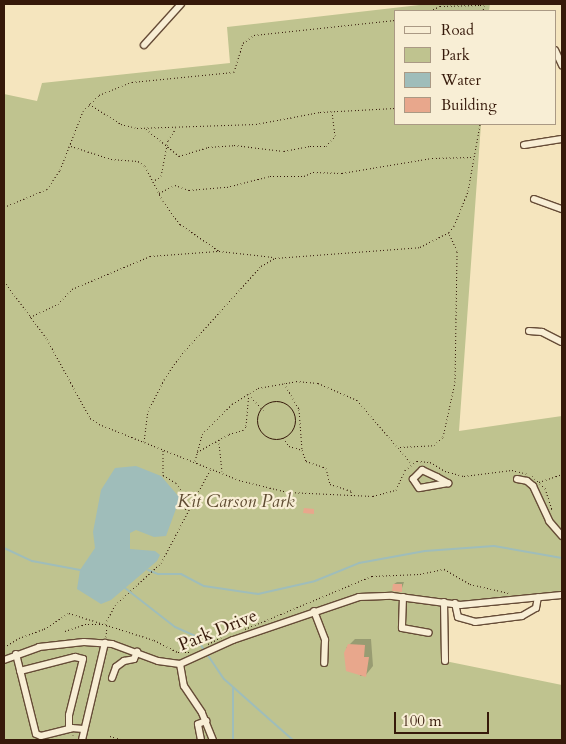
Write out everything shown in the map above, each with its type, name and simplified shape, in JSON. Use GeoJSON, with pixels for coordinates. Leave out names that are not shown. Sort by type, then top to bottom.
{"type":"FeatureCollection","features":[{"type":"Feature","properties":{"kind":"street"},"geometry":{"type":"LineString","coordinates":[[144,45],[181,4]]}},
{"type":"Feature","properties":{"kind":"street"},"geometry":{"type":"LineString","coordinates":[[556,52],[562,65]]}},
{"type":"Feature","properties":{"kind":"street"},"geometry":{"type":"LineString","coordinates":[[524,146],[562,139]]}},
{"type":"Feature","properties":{"kind":"street"},"geometry":{"type":"LineString","coordinates":[[534,199],[562,209]]}},
{"type":"Feature","properties":{"kind":"street"},"geometry":{"type":"LineString","coordinates":[[529,331],[542,332],[562,342]]}},
{"type":"Feature","properties":{"kind":"street"},"geometry":{"type":"LineString","coordinates":[[422,470],[448,483],[419,488],[413,479],[422,470]]}},
{"type":"Feature","properties":{"kind":"street"},"geometry":{"type":"LineString","coordinates":[[517,479],[527,481],[533,486],[549,521],[562,536]]}},
{"type":"Feature","properties":{"kind":"street","name":"Park Drive"},"geometry":{"type":"LineString","coordinates":[[4,660],[16,654],[68,642],[105,643],[137,652],[158,661],[180,664],[314,611],[359,598],[403,597],[455,603],[562,595]]}},
{"type":"Feature","properties":{"kind":"street"},"geometry":{"type":"LineString","coordinates":[[403,597],[402,628],[429,633]]}},
{"type":"Feature","properties":{"kind":"street"},"geometry":{"type":"LineString","coordinates":[[455,603],[458,617],[475,622],[522,616],[536,608],[538,598]]}},
{"type":"Feature","properties":{"kind":"street"},"geometry":{"type":"LineString","coordinates":[[444,602],[445,661]]}},
{"type":"Feature","properties":{"kind":"street"},"geometry":{"type":"LineString","coordinates":[[314,611],[325,640],[324,663]]}},
{"type":"Feature","properties":{"kind":"street"},"geometry":{"type":"LineString","coordinates":[[82,740],[83,729],[105,643]]}},
{"type":"Feature","properties":{"kind":"street"},"geometry":{"type":"LineString","coordinates":[[112,678],[116,667],[124,661],[134,659],[137,652]]}},
{"type":"Feature","properties":{"kind":"street"},"geometry":{"type":"LineString","coordinates":[[16,654],[36,734],[41,736],[83,729]]}},
{"type":"Feature","properties":{"kind":"street"},"geometry":{"type":"LineString","coordinates":[[20,671],[75,657],[83,659],[69,715],[71,732]]}},
{"type":"Feature","properties":{"kind":"street"},"geometry":{"type":"LineString","coordinates":[[180,664],[184,686],[206,721],[213,740]]}},
{"type":"Feature","properties":{"kind":"street"},"geometry":{"type":"LineString","coordinates":[[201,740],[198,724],[206,721]]}},
{"type":"Feature","properties":{"kind":"path"},"geometry":{"type":"LineString","coordinates":[[432,10],[440,6],[480,5],[484,5],[484,10]]}},
{"type":"Feature","properties":{"kind":"path"},"geometry":{"type":"LineString","coordinates":[[4,207],[47,189],[70,145],[88,104],[99,95],[132,82],[234,72],[243,42],[254,35],[394,20]]}},
{"type":"Feature","properties":{"kind":"path"},"geometry":{"type":"LineString","coordinates":[[88,104],[121,124],[146,128],[256,124],[332,111],[394,108]]}},
{"type":"Feature","properties":{"kind":"path"},"geometry":{"type":"LineString","coordinates":[[146,128],[179,156],[208,147],[234,145],[284,151],[310,146],[326,146],[334,136],[332,111]]}},
{"type":"Feature","properties":{"kind":"path"},"geometry":{"type":"LineString","coordinates":[[29,317],[58,304],[72,288],[150,256],[218,251],[275,258],[420,247],[449,232],[468,191],[480,125]]}},
{"type":"Feature","properties":{"kind":"path"},"geometry":{"type":"LineString","coordinates":[[154,181],[161,176],[166,146],[177,128]]}},
{"type":"Feature","properties":{"kind":"path"},"geometry":{"type":"LineString","coordinates":[[70,145],[115,160],[138,161],[154,181],[180,224],[218,251]]}},
{"type":"Feature","properties":{"kind":"path"},"geometry":{"type":"LineString","coordinates":[[160,193],[174,185],[189,190],[228,187],[270,176],[342,173],[432,158],[474,157]]}},
{"type":"Feature","properties":{"kind":"path"},"geometry":{"type":"LineString","coordinates":[[400,447],[434,446],[443,437],[455,382],[457,251],[449,232]]}},
{"type":"Feature","properties":{"kind":"path"},"geometry":{"type":"LineString","coordinates":[[144,442],[148,411],[180,356],[261,266],[275,258]]}},
{"type":"Feature","properties":{"kind":"path"},"geometry":{"type":"LineString","coordinates":[[4,281],[47,339],[90,418],[99,424],[261,487],[288,492],[351,496],[384,495],[396,490],[411,463]]}},
{"type":"Feature","properties":{"kind":"path"},"geometry":{"type":"LineString","coordinates":[[283,382],[299,409],[302,450],[306,461],[326,468],[330,484],[351,491],[351,496]]}},
{"type":"Feature","properties":{"kind":"path"},"geometry":{"type":"LineString","coordinates":[[195,462],[202,434],[215,418],[248,393],[283,382],[318,383],[358,400],[400,447],[411,463]]}},
{"type":"Feature","properties":{"kind":"path"},"geometry":{"type":"LineString","coordinates":[[248,393],[262,409]]}},
{"type":"Feature","properties":{"kind":"path"},"geometry":{"type":"LineString","coordinates":[[196,453],[219,442],[229,434],[240,433],[245,428],[251,396]]}},
{"type":"Feature","properties":{"kind":"path"},"geometry":{"type":"LineString","coordinates":[[276,402],[292,410],[294,428],[283,438],[270,438],[262,432],[257,422],[262,409],[276,402]]}},
{"type":"Feature","properties":{"kind":"path"},"geometry":{"type":"LineString","coordinates":[[283,438],[289,446],[302,450]]}},
{"type":"Feature","properties":{"kind":"path"},"geometry":{"type":"LineString","coordinates":[[219,442],[222,472]]}},
{"type":"Feature","properties":{"kind":"path"},"geometry":{"type":"LineString","coordinates":[[163,449],[163,474],[176,483],[184,495],[186,512]]}},
{"type":"Feature","properties":{"kind":"path"},"geometry":{"type":"LineString","coordinates":[[411,463],[430,462],[445,471],[464,476],[520,471],[539,482],[550,500],[553,518]]}},
{"type":"Feature","properties":{"kind":"path"},"geometry":{"type":"LineString","coordinates":[[105,643],[108,615],[126,595],[161,563],[186,512],[211,468]]}},
{"type":"Feature","properties":{"kind":"path"},"geometry":{"type":"LineString","coordinates":[[539,482],[562,474]]}},
{"type":"Feature","properties":{"kind":"path"},"geometry":{"type":"LineString","coordinates":[[264,621],[372,576],[420,574],[444,570],[470,584],[511,593]]}},
{"type":"Feature","properties":{"kind":"path"},"geometry":{"type":"LineString","coordinates":[[4,647],[19,638],[44,629],[69,613],[154,640],[178,652],[196,651]]}},
{"type":"Feature","properties":{"kind":"path"},"geometry":{"type":"LineString","coordinates":[[64,631],[85,624],[106,625]]}},
{"type":"Feature","properties":{"kind":"path"},"geometry":{"type":"LineString","coordinates":[[71,732],[73,740]]}},
{"type":"Feature","properties":{"kind":"path"},"geometry":{"type":"LineString","coordinates":[[110,736],[124,740]]}},
{"type":"Feature","properties":{"kind":"green space","name":"Kit Carson Park"},"geometry":{"type":"Polygon","coordinates":[[[428,4],[490,4],[489,10],[394,10],[394,125],[481,125],[459,431],[562,416],[562,595],[445,608],[445,661],[562,685],[562,740],[4,740],[4,94],[37,101],[42,83],[230,63],[227,27],[428,4]]]}},
{"type":"Feature","properties":{"kind":"water"},"geometry":{"type":"Polygon","coordinates":[[[136,466],[161,476],[180,498],[166,536],[154,537],[136,530],[130,533],[130,549],[155,551],[160,555],[157,561],[111,600],[101,604],[77,589],[80,570],[95,548],[93,532],[101,490],[115,468],[136,466]]]}},
{"type":"Feature","properties":{"kind":"building"},"geometry":{"type":"Polygon","coordinates":[[[304,508],[314,509],[314,514],[303,513],[304,508]]]}},
{"type":"Feature","properties":{"kind":"building"},"geometry":{"type":"Polygon","coordinates":[[[393,584],[402,584],[402,592],[392,591],[393,584]]]}},
{"type":"Feature","properties":{"kind":"building"},"geometry":{"type":"Polygon","coordinates":[[[348,644],[365,645],[364,657],[369,657],[366,677],[346,671],[344,653],[348,644]]]}},
{"type":"Feature","properties":{"kind":"waterway"},"geometry":{"type":"LineString","coordinates":[[148,570],[158,574],[181,574],[204,586],[258,594],[315,581],[359,563],[425,551],[494,546],[562,558]]}},
{"type":"Feature","properties":{"kind":"waterway"},"geometry":{"type":"LineString","coordinates":[[4,548],[32,561],[80,570]]}},
{"type":"Feature","properties":{"kind":"waterway"},"geometry":{"type":"LineString","coordinates":[[125,588],[175,627],[195,636],[204,650]]}},
{"type":"Feature","properties":{"kind":"waterway"},"geometry":{"type":"LineString","coordinates":[[207,654],[224,679],[293,740]]}},
{"type":"Feature","properties":{"kind":"waterway"},"geometry":{"type":"LineString","coordinates":[[233,688],[233,740]]}}]}
